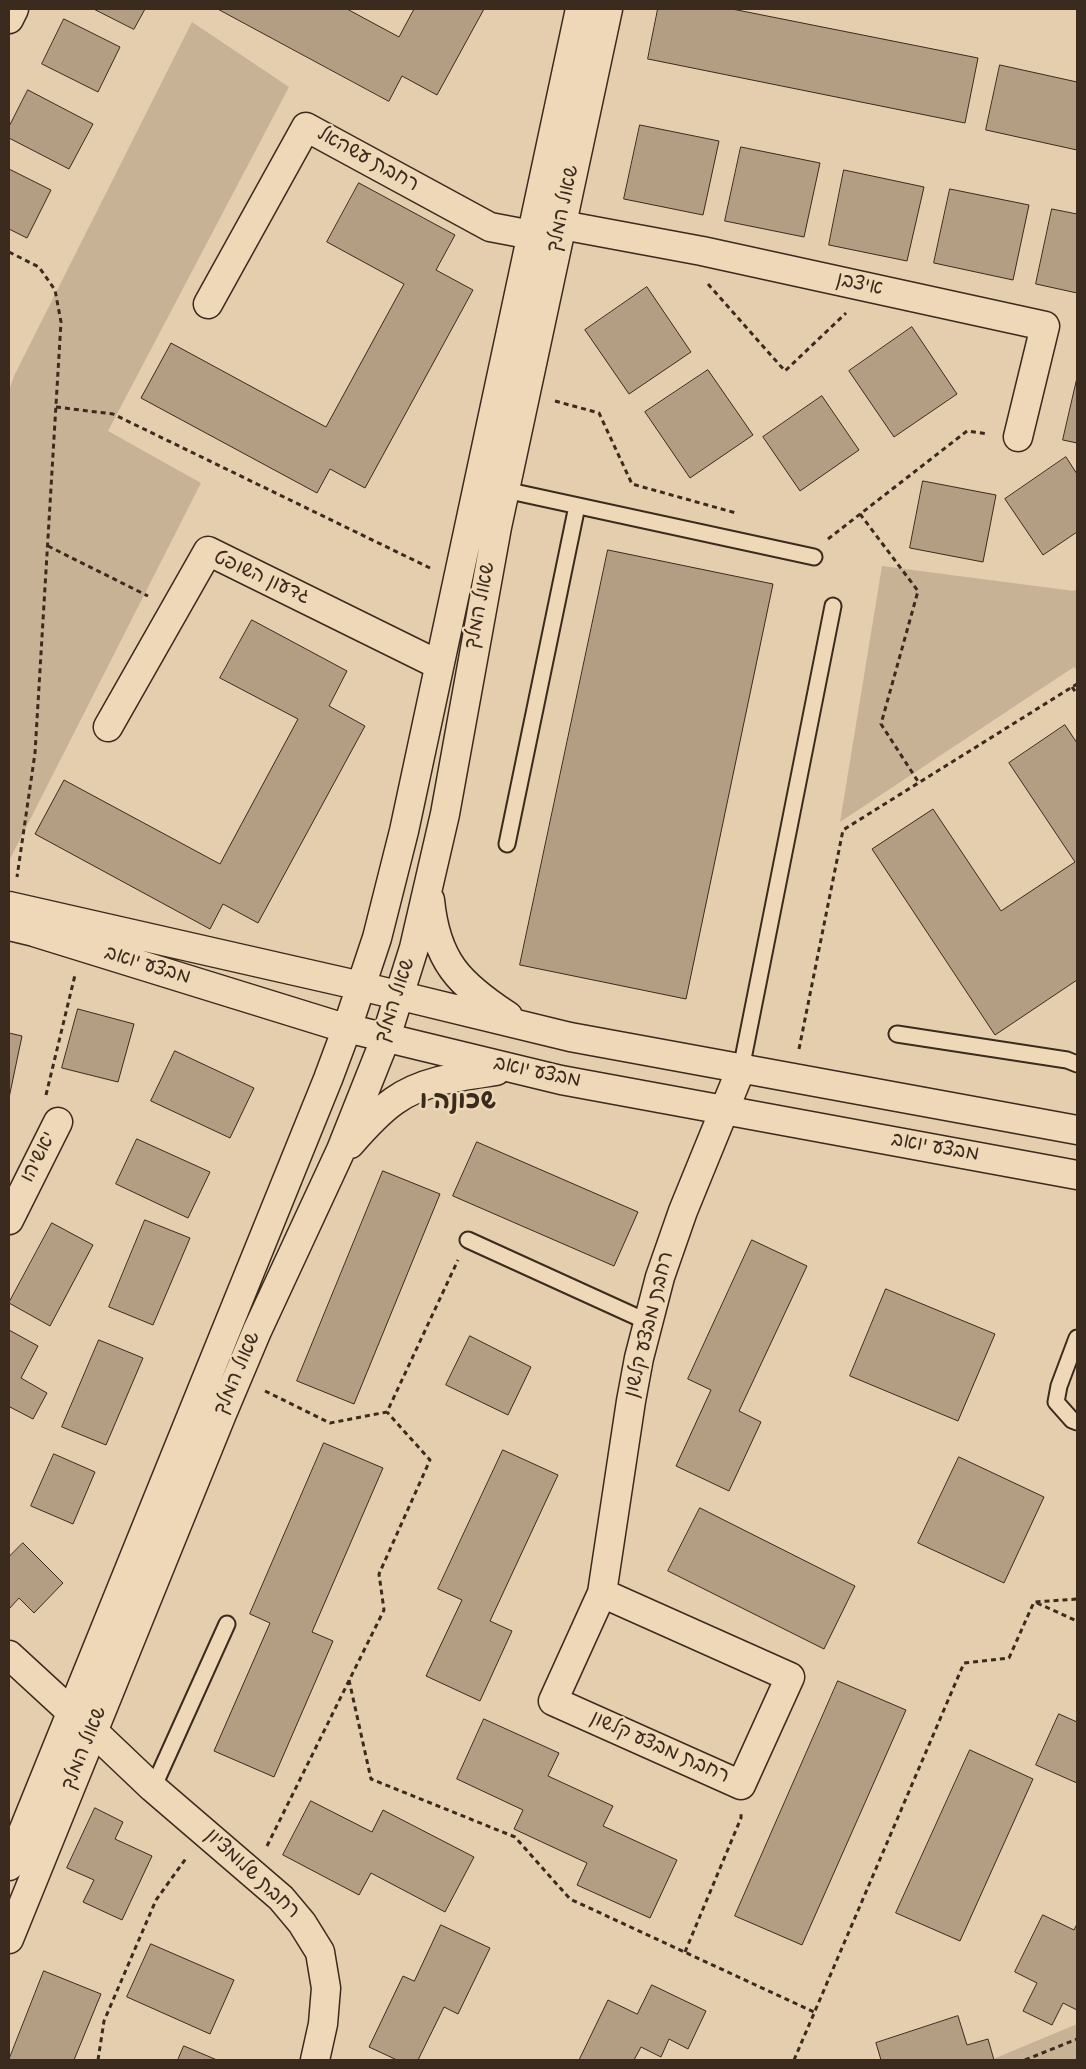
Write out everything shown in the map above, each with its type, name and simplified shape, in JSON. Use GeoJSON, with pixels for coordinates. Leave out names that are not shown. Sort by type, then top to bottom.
{"type":"FeatureCollection","features":[{"type":"Feature","properties":{"kind":"street"},"geometry":{"type":"LineString","coordinates":[[9,19],[14,9]]}},
{"type":"Feature","properties":{"kind":"street","name":"שאול המלך"},"geometry":{"type":"LineString","coordinates":[[9,1866],[347,1028],[377,938],[404,831],[580,9]]}},
{"type":"Feature","properties":{"kind":"street","name":"שאול המלך"},"geometry":{"type":"LineString","coordinates":[[9,1939],[237,1378],[335,1163],[386,1037],[414,948],[445,814],[472,658],[505,490],[608,9]]}},
{"type":"Feature","properties":{"kind":"street","name":"רחבת עשהאל"},"geometry":{"type":"LineString","coordinates":[[208,304],[306,127],[490,227],[532,235]]}},
{"type":"Feature","properties":{"kind":"street","name":"איצבן"},"geometry":{"type":"LineString","coordinates":[[562,225],[702,252],[1045,326],[1018,437]]}},
{"type":"Feature","properties":{"kind":"street","name":"גדעון השופט"},"geometry":{"type":"LineString","coordinates":[[108,727],[208,551],[439,665]]}},
{"type":"Feature","properties":{"kind":"street"},"geometry":{"type":"LineString","coordinates":[[429,885],[432,921],[442,952],[455,974],[479,997],[527,1027]]}},
{"type":"Feature","properties":{"kind":"street","name":"מבצע יואב"},"geometry":{"type":"LineString","coordinates":[[10,913],[82,947],[347,1028],[513,1069],[561,1080],[1077,1175]]}},
{"type":"Feature","properties":{"kind":"street","name":"מבצע יואב"},"geometry":{"type":"LineString","coordinates":[[10,913],[362,986],[570,1037],[1077,1130]]}},
{"type":"Feature","properties":{"kind":"street","name":"רחבת מבצע קלשון"},"geometry":{"type":"LineString","coordinates":[[602,1593],[790,1677],[741,1785],[553,1701],[602,1593],[631,1401],[660,1277],[683,1211],[740,1068]]}},
{"type":"Feature","properties":{"kind":"street"},"geometry":{"type":"LineString","coordinates":[[335,1163],[349,1144],[371,1121],[394,1101],[416,1088],[460,1076],[513,1069]]}},
{"type":"Feature","properties":{"kind":"street","name":"יאשיהו"},"geometry":{"type":"LineString","coordinates":[[9,1220],[58,1122]]}},
{"type":"Feature","properties":{"kind":"street"},"geometry":{"type":"LineString","coordinates":[[9,1654],[71,1712]]}},
{"type":"Feature","properties":{"kind":"street","name":"רחבת שלומציון"},"geometry":{"type":"LineString","coordinates":[[92,1731],[153,1788],[281,1898],[302,1922],[320,1952],[326,1988],[323,2024],[315,2060]]}},
{"type":"Feature","properties":{"kind":"lane"},"geometry":{"type":"LineString","coordinates":[[505,490],[814,557]]}},
{"type":"Feature","properties":{"kind":"lane"},"geometry":{"type":"LineString","coordinates":[[507,844],[577,506]]}},
{"type":"Feature","properties":{"kind":"lane"},"geometry":{"type":"LineString","coordinates":[[740,1068],[833,606]]}},
{"type":"Feature","properties":{"kind":"lane"},"geometry":{"type":"LineString","coordinates":[[897,1034],[1067,1060],[1077,1064]]}},
{"type":"Feature","properties":{"kind":"lane"},"geometry":{"type":"LineString","coordinates":[[468,1240],[648,1322]]}},
{"type":"Feature","properties":{"kind":"lane"},"geometry":{"type":"LineString","coordinates":[[1077,1338],[1058,1386],[1056,1402],[1072,1420],[1077,1422]]}},
{"type":"Feature","properties":{"kind":"lane"},"geometry":{"type":"LineString","coordinates":[[153,1788],[227,1624]]}},
{"type":"Feature","properties":{"kind":"path"},"geometry":{"type":"LineString","coordinates":[[9,252],[38,267],[56,290],[61,322],[35,753],[10,913]]}},
{"type":"Feature","properties":{"kind":"path"},"geometry":{"type":"LineString","coordinates":[[702,252],[700,275],[785,371],[854,306],[859,286]]}},
{"type":"Feature","properties":{"kind":"path"},"geometry":{"type":"LineString","coordinates":[[526,394],[599,413],[632,484],[744,515]]}},
{"type":"Feature","properties":{"kind":"path"},"geometry":{"type":"LineString","coordinates":[[56,407],[113,414],[458,581]]}},
{"type":"Feature","properties":{"kind":"path"},"geometry":{"type":"LineString","coordinates":[[819,536],[828,539],[967,431],[1018,437]]}},
{"type":"Feature","properties":{"kind":"path"},"geometry":{"type":"LineString","coordinates":[[860,514],[918,591],[881,724],[919,783]]}},
{"type":"Feature","properties":{"kind":"path"},"geometry":{"type":"LineString","coordinates":[[48,546],[175,609]]}},
{"type":"Feature","properties":{"kind":"path"},"geometry":{"type":"LineString","coordinates":[[794,1078],[843,830],[1077,684]]}},
{"type":"Feature","properties":{"kind":"path"},"geometry":{"type":"LineString","coordinates":[[1072,687],[1077,694]]}},
{"type":"Feature","properties":{"kind":"path"},"geometry":{"type":"LineString","coordinates":[[58,1122],[45,1099],[82,947]]}},
{"type":"Feature","properties":{"kind":"path"},"geometry":{"type":"LineString","coordinates":[[387,1412],[468,1240]]}},
{"type":"Feature","properties":{"kind":"path"},"geometry":{"type":"LineString","coordinates":[[237,1378],[330,1424],[387,1412]]}},
{"type":"Feature","properties":{"kind":"path"},"geometry":{"type":"LineString","coordinates":[[253,1874],[384,1610],[379,1574],[430,1460],[387,1412]]}},
{"type":"Feature","properties":{"kind":"path"},"geometry":{"type":"LineString","coordinates":[[1034,1602],[1077,1599]]}},
{"type":"Feature","properties":{"kind":"path"},"geometry":{"type":"LineString","coordinates":[[1034,1602],[1077,1621]]}},
{"type":"Feature","properties":{"kind":"path"},"geometry":{"type":"LineString","coordinates":[[794,2060],[964,1663],[1009,1658],[1034,1602]]}},
{"type":"Feature","properties":{"kind":"path"},"geometry":{"type":"LineString","coordinates":[[349,1680],[371,1779],[515,1837],[570,1899],[814,2012]]}},
{"type":"Feature","properties":{"kind":"path"},"geometry":{"type":"LineString","coordinates":[[685,1952],[741,1818],[741,1785]]}},
{"type":"Feature","properties":{"kind":"path"},"geometry":{"type":"LineString","coordinates":[[98,2060],[104,2021],[156,1900],[205,1832]]}},
{"type":"Feature","properties":{"kind":"path"},"geometry":{"type":"LineString","coordinates":[[1025,2060],[1077,2039]]}},
{"type":"Feature","properties":{"kind":"shaded area"},"geometry":{"type":"Polygon","coordinates":[[[192,22],[289,87],[108,431],[201,483],[9,861],[9,391],[14,376],[192,22]]]}},
{"type":"Feature","properties":{"kind":"shaded area"},"geometry":{"type":"Polygon","coordinates":[[[882,566],[1074,591],[1077,588],[1077,671],[1074,667],[840,822],[882,566]]]}},
{"type":"Feature","properties":{"kind":"shaded area"},"geometry":{"type":"Polygon","coordinates":[[[1077,2024],[1077,2060],[991,2060],[1077,2024]]]}},
{"type":"Feature","properties":{"kind":"building"},"geometry":{"type":"Polygon","coordinates":[[[94,9],[145,9],[134,29],[94,9]]]}},
{"type":"Feature","properties":{"kind":"building"},"geometry":{"type":"Polygon","coordinates":[[[218,9],[347,9],[399,37],[414,9],[484,9],[437,95],[402,76],[389,101],[218,9]]]}},
{"type":"Feature","properties":{"kind":"building"},"geometry":{"type":"Polygon","coordinates":[[[658,9],[732,9],[978,58],[965,123],[648,59],[658,9]]]}},
{"type":"Feature","properties":{"kind":"building"},"geometry":{"type":"Polygon","coordinates":[[[64,19],[120,47],[98,92],[42,64],[64,19]]]}},
{"type":"Feature","properties":{"kind":"building"},"geometry":{"type":"Polygon","coordinates":[[[1000,65],[1077,82],[1077,150],[986,130],[1000,65]]]}},
{"type":"Feature","properties":{"kind":"building"},"geometry":{"type":"Polygon","coordinates":[[[28,90],[93,124],[69,169],[9,138],[9,127],[28,90]]]}},
{"type":"Feature","properties":{"kind":"building"},"geometry":{"type":"Polygon","coordinates":[[[640,125],[719,141],[703,215],[624,199],[640,125]]]}},
{"type":"Feature","properties":{"kind":"building"},"geometry":{"type":"Polygon","coordinates":[[[741,147],[820,163],[804,237],[725,221],[741,147]]]}},
{"type":"Feature","properties":{"kind":"building"},"geometry":{"type":"Polygon","coordinates":[[[9,169],[51,190],[27,238],[9,229],[9,169]]]}},
{"type":"Feature","properties":{"kind":"building"},"geometry":{"type":"Polygon","coordinates":[[[844,170],[924,187],[907,261],[829,245],[844,170]]]}},
{"type":"Feature","properties":{"kind":"building"},"geometry":{"type":"Polygon","coordinates":[[[359,183],[455,235],[436,270],[473,290],[365,488],[330,469],[317,493],[141,398],[171,343],[326,427],[404,284],[327,242],[359,183]]]}},
{"type":"Feature","properties":{"kind":"building"},"geometry":{"type":"Polygon","coordinates":[[[950,189],[1029,205],[1013,280],[934,263],[950,189]]]}},
{"type":"Feature","properties":{"kind":"building"},"geometry":{"type":"Polygon","coordinates":[[[1052,209],[1077,214],[1077,293],[1036,284],[1052,209]]]}},
{"type":"Feature","properties":{"kind":"building"},"geometry":{"type":"Polygon","coordinates":[[[647,287],[691,352],[629,394],[585,330],[647,287]]]}},
{"type":"Feature","properties":{"kind":"building"},"geometry":{"type":"Polygon","coordinates":[[[912,327],[957,394],[894,437],[849,371],[912,327]]]}},
{"type":"Feature","properties":{"kind":"building"},"geometry":{"type":"Polygon","coordinates":[[[708,370],[753,435],[690,478],[645,412],[708,370]]]}},
{"type":"Feature","properties":{"kind":"building"},"geometry":{"type":"Polygon","coordinates":[[[1077,378],[1077,443],[1063,440],[1077,378]]]}},
{"type":"Feature","properties":{"kind":"building"},"geometry":{"type":"Polygon","coordinates":[[[822,396],[859,450],[800,491],[763,437],[822,396]]]}},
{"type":"Feature","properties":{"kind":"building"},"geometry":{"type":"Polygon","coordinates":[[[1066,457],[1077,474],[1077,532],[1043,555],[1005,499],[1066,457]]]}},
{"type":"Feature","properties":{"kind":"building"},"geometry":{"type":"Polygon","coordinates":[[[923,481],[996,495],[983,562],[910,548],[923,481]]]}},
{"type":"Feature","properties":{"kind":"building"},"geometry":{"type":"Polygon","coordinates":[[[608,550],[773,584],[686,999],[520,965],[608,550]]]}},
{"type":"Feature","properties":{"kind":"building"},"geometry":{"type":"Polygon","coordinates":[[[252,620],[347,671],[329,706],[365,726],[258,923],[223,904],[210,929],[35,834],[64,780],[220,864],[298,719],[220,678],[252,620]]]}},
{"type":"Feature","properties":{"kind":"building"},"geometry":{"type":"Polygon","coordinates":[[[1065,725],[1077,743],[1077,980],[995,1035],[872,849],[933,809],[1001,911],[1075,862],[1009,763],[1065,725]]]}},
{"type":"Feature","properties":{"kind":"building"},"geometry":{"type":"Polygon","coordinates":[[[78,1009],[134,1024],[118,1082],[62,1068],[78,1009]]]}},
{"type":"Feature","properties":{"kind":"building"},"geometry":{"type":"Polygon","coordinates":[[[9,1033],[22,1036],[9,1098],[9,1033]]]}},
{"type":"Feature","properties":{"kind":"building"},"geometry":{"type":"Polygon","coordinates":[[[175,1051],[254,1088],[230,1138],[151,1101],[175,1051]]]}},
{"type":"Feature","properties":{"kind":"building"},"geometry":{"type":"Polygon","coordinates":[[[137,1139],[210,1172],[188,1218],[116,1184],[137,1139]]]}},
{"type":"Feature","properties":{"kind":"building"},"geometry":{"type":"Polygon","coordinates":[[[477,1142],[638,1212],[614,1266],[453,1196],[477,1142]]]}},
{"type":"Feature","properties":{"kind":"building"},"geometry":{"type":"Polygon","coordinates":[[[383,1171],[440,1194],[354,1404],[297,1381],[383,1171]]]}},
{"type":"Feature","properties":{"kind":"building"},"geometry":{"type":"Polygon","coordinates":[[[145,1220],[190,1238],[153,1325],[109,1307],[145,1220]]]}},
{"type":"Feature","properties":{"kind":"building"},"geometry":{"type":"Polygon","coordinates":[[[52,1223],[93,1245],[50,1326],[9,1303],[52,1223]]]}},
{"type":"Feature","properties":{"kind":"building"},"geometry":{"type":"Polygon","coordinates":[[[752,1240],[807,1266],[739,1411],[761,1422],[729,1491],[676,1466],[711,1390],[688,1379],[752,1240]]]}},
{"type":"Feature","properties":{"kind":"building"},"geometry":{"type":"Polygon","coordinates":[[[886,1289],[995,1334],[958,1421],[850,1376],[886,1289]]]}},
{"type":"Feature","properties":{"kind":"building"},"geometry":{"type":"Polygon","coordinates":[[[9,1330],[38,1346],[21,1378],[47,1393],[33,1419],[10,1407],[9,1409],[9,1330]]]}},
{"type":"Feature","properties":{"kind":"building"},"geometry":{"type":"Polygon","coordinates":[[[470,1336],[531,1367],[508,1415],[446,1385],[470,1336]]]}},
{"type":"Feature","properties":{"kind":"building"},"geometry":{"type":"Polygon","coordinates":[[[99,1340],[143,1358],[106,1445],[62,1427],[99,1340]]]}},
{"type":"Feature","properties":{"kind":"building"},"geometry":{"type":"Polygon","coordinates":[[[324,1443],[383,1468],[312,1632],[333,1641],[274,1777],[214,1751],[270,1623],[250,1614],[324,1443]]]}},
{"type":"Feature","properties":{"kind":"building"},"geometry":{"type":"Polygon","coordinates":[[[503,1450],[558,1475],[490,1621],[512,1631],[480,1701],[426,1676],[462,1600],[438,1589],[503,1450]]]}},
{"type":"Feature","properties":{"kind":"building"},"geometry":{"type":"Polygon","coordinates":[[[54,1454],[95,1472],[73,1524],[31,1506],[54,1454]]]}},
{"type":"Feature","properties":{"kind":"building"},"geometry":{"type":"Polygon","coordinates":[[[959,1457],[1044,1497],[1004,1583],[918,1543],[959,1457]]]}},
{"type":"Feature","properties":{"kind":"building"},"geometry":{"type":"Polygon","coordinates":[[[700,1508],[855,1586],[824,1649],[668,1571],[700,1508]]]}},
{"type":"Feature","properties":{"kind":"building"},"geometry":{"type":"Polygon","coordinates":[[[23,1543],[63,1583],[34,1613],[19,1598],[9,1609],[9,1557],[23,1543]]]}},
{"type":"Feature","properties":{"kind":"building"},"geometry":{"type":"Polygon","coordinates":[[[838,1681],[906,1710],[802,1945],[735,1916],[838,1681]]]}},
{"type":"Feature","properties":{"kind":"building"},"geometry":{"type":"Polygon","coordinates":[[[1059,1714],[1077,1722],[1077,1783],[1036,1765],[1059,1714]]]}},
{"type":"Feature","properties":{"kind":"building"},"geometry":{"type":"Polygon","coordinates":[[[484,1719],[559,1753],[548,1776],[613,1806],[603,1826],[677,1860],[650,1918],[577,1885],[587,1863],[514,1829],[523,1810],[457,1779],[484,1719]]]}},
{"type":"Feature","properties":{"kind":"building"},"geometry":{"type":"Polygon","coordinates":[[[970,1750],[1033,1779],[960,1941],[896,1913],[970,1750]]]}},
{"type":"Feature","properties":{"kind":"building"},"geometry":{"type":"Polygon","coordinates":[[[311,1801],[372,1832],[383,1810],[474,1857],[445,1912],[371,1873],[359,1895],[283,1855],[311,1801]]]}},
{"type":"Feature","properties":{"kind":"building"},"geometry":{"type":"Polygon","coordinates":[[[95,1808],[123,1822],[115,1839],[152,1856],[122,1920],[83,1902],[94,1880],[67,1868],[95,1808]]]}},
{"type":"Feature","properties":{"kind":"building"},"geometry":{"type":"Polygon","coordinates":[[[1043,1915],[1074,1930],[1077,1924],[1077,2010],[1063,2003],[1052,2025],[1023,2011],[1037,1983],[1015,1972],[1043,1915]]]}},
{"type":"Feature","properties":{"kind":"building"},"geometry":{"type":"Polygon","coordinates":[[[441,1925],[490,1948],[458,2014],[444,2007],[418,2060],[397,2060],[369,2047],[403,1976],[414,1981],[441,1925]]]}},
{"type":"Feature","properties":{"kind":"building"},"geometry":{"type":"Polygon","coordinates":[[[151,1944],[234,1980],[210,2034],[127,1997],[151,1944]]]}},
{"type":"Feature","properties":{"kind":"building"},"geometry":{"type":"Polygon","coordinates":[[[44,1971],[101,1994],[74,2060],[9,2060],[44,1971]]]}},
{"type":"Feature","properties":{"kind":"building"},"geometry":{"type":"Polygon","coordinates":[[[652,1985],[706,2011],[688,2049],[669,2039],[661,2057],[641,2047],[634,2060],[579,2060],[608,2000],[637,2014],[652,1985]]]}},
{"type":"Feature","properties":{"kind":"building"},"geometry":{"type":"Polygon","coordinates":[[[958,2016],[967,2045],[988,2039],[994,2060],[881,2060],[876,2043],[958,2016]]]}},
{"type":"Feature","properties":{"kind":"building"},"geometry":{"type":"Polygon","coordinates":[[[184,2046],[217,2060],[178,2060],[184,2046]]]}},
{"type":"Feature","properties":{"kind":"district","name":"שכונה ו"},"geometry":{"type":"Point","coordinates":[458,1104]}}]}
